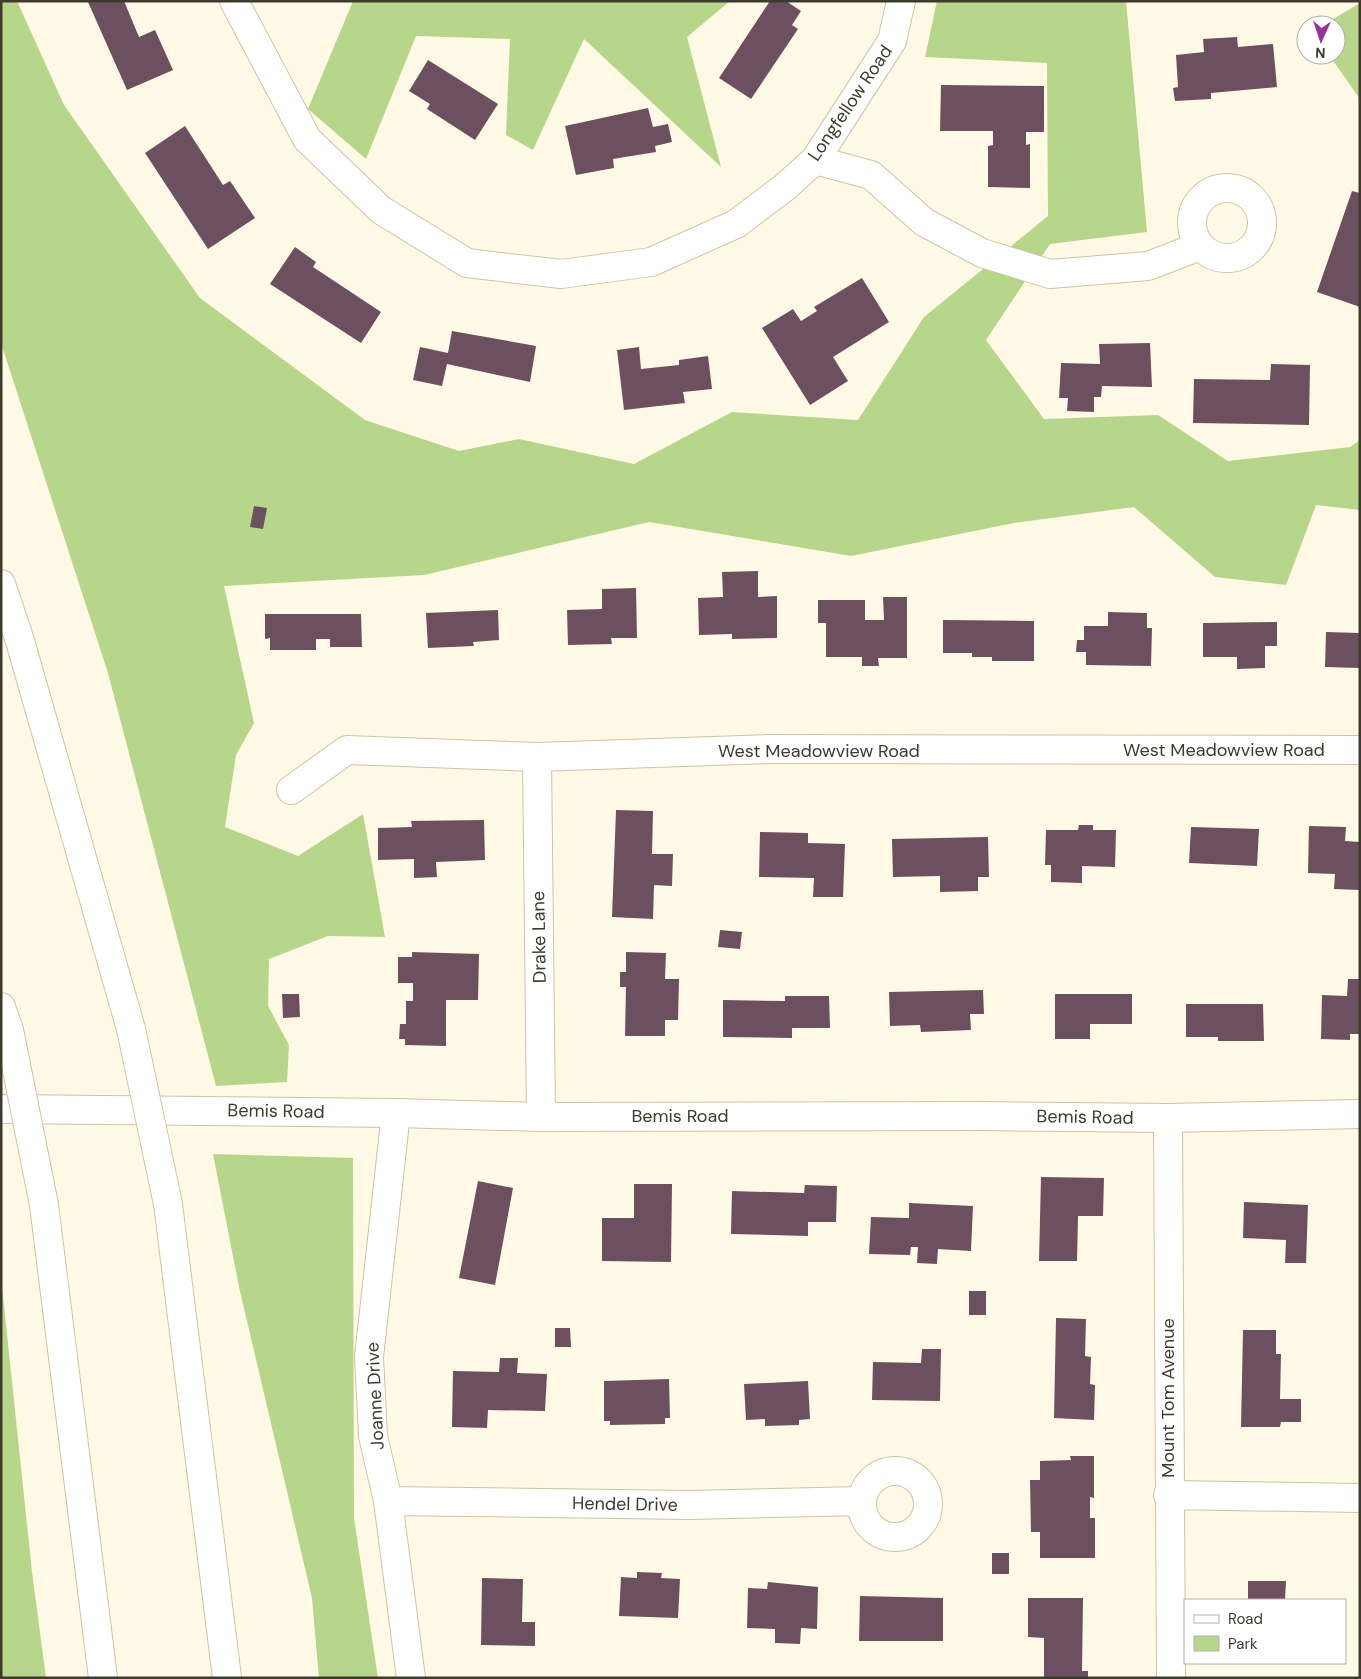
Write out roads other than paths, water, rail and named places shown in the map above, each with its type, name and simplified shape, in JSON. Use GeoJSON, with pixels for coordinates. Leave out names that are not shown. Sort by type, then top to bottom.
{"type":"FeatureCollection","features":[{"type":"Feature","properties":{"kind":"main road","name":"Longfellow Road"},"geometry":{"type":"LineString","coordinates":[[234,1],[307,139],[381,210],[467,263],[561,274],[651,262],[736,224],[785,187],[815,160],[892,40],[901,1]]}},
{"type":"Feature","properties":{"kind":"main road"},"geometry":{"type":"LineString","coordinates":[[815,160],[871,175],[924,222],[982,253],[1050,274],[1148,266],[1200,246]]}},
{"type":"Feature","properties":{"kind":"main road"},"geometry":{"type":"LineString","coordinates":[[1,584],[20,641],[131,1029],[168,1204],[227,1678]]}},
{"type":"Feature","properties":{"kind":"main road","name":"West Meadowview Road"},"geometry":{"type":"LineString","coordinates":[[291,790],[347,750],[537,757],[769,750],[1360,750]]}},
{"type":"Feature","properties":{"kind":"main road","name":"Drake Lane"},"geometry":{"type":"LineString","coordinates":[[537,757],[541,1117]]}},
{"type":"Feature","properties":{"kind":"main road"},"geometry":{"type":"LineString","coordinates":[[5,1018],[44,1204],[103,1678]]}},
{"type":"Feature","properties":{"kind":"main road","name":"Bemis Road"},"geometry":{"type":"LineString","coordinates":[[1,1109],[396,1113],[541,1117],[979,1116],[1168,1118],[1360,1114]]}},
{"type":"Feature","properties":{"kind":"main road","name":"Joanne Drive"},"geometry":{"type":"LineString","coordinates":[[396,1113],[369,1357],[373,1436],[388,1501],[411,1678]]}},
{"type":"Feature","properties":{"kind":"main road","name":"Mount Tom Avenue"},"geometry":{"type":"LineString","coordinates":[[1168,1118],[1168,1494],[1171,1678]]}},
{"type":"Feature","properties":{"kind":"main road"},"geometry":{"type":"LineString","coordinates":[[1168,1494],[1360,1498]]}},
{"type":"Feature","properties":{"kind":"main road","name":"Hendel Drive"},"geometry":{"type":"LineString","coordinates":[[388,1501],[688,1505],[861,1501]]}}]}
